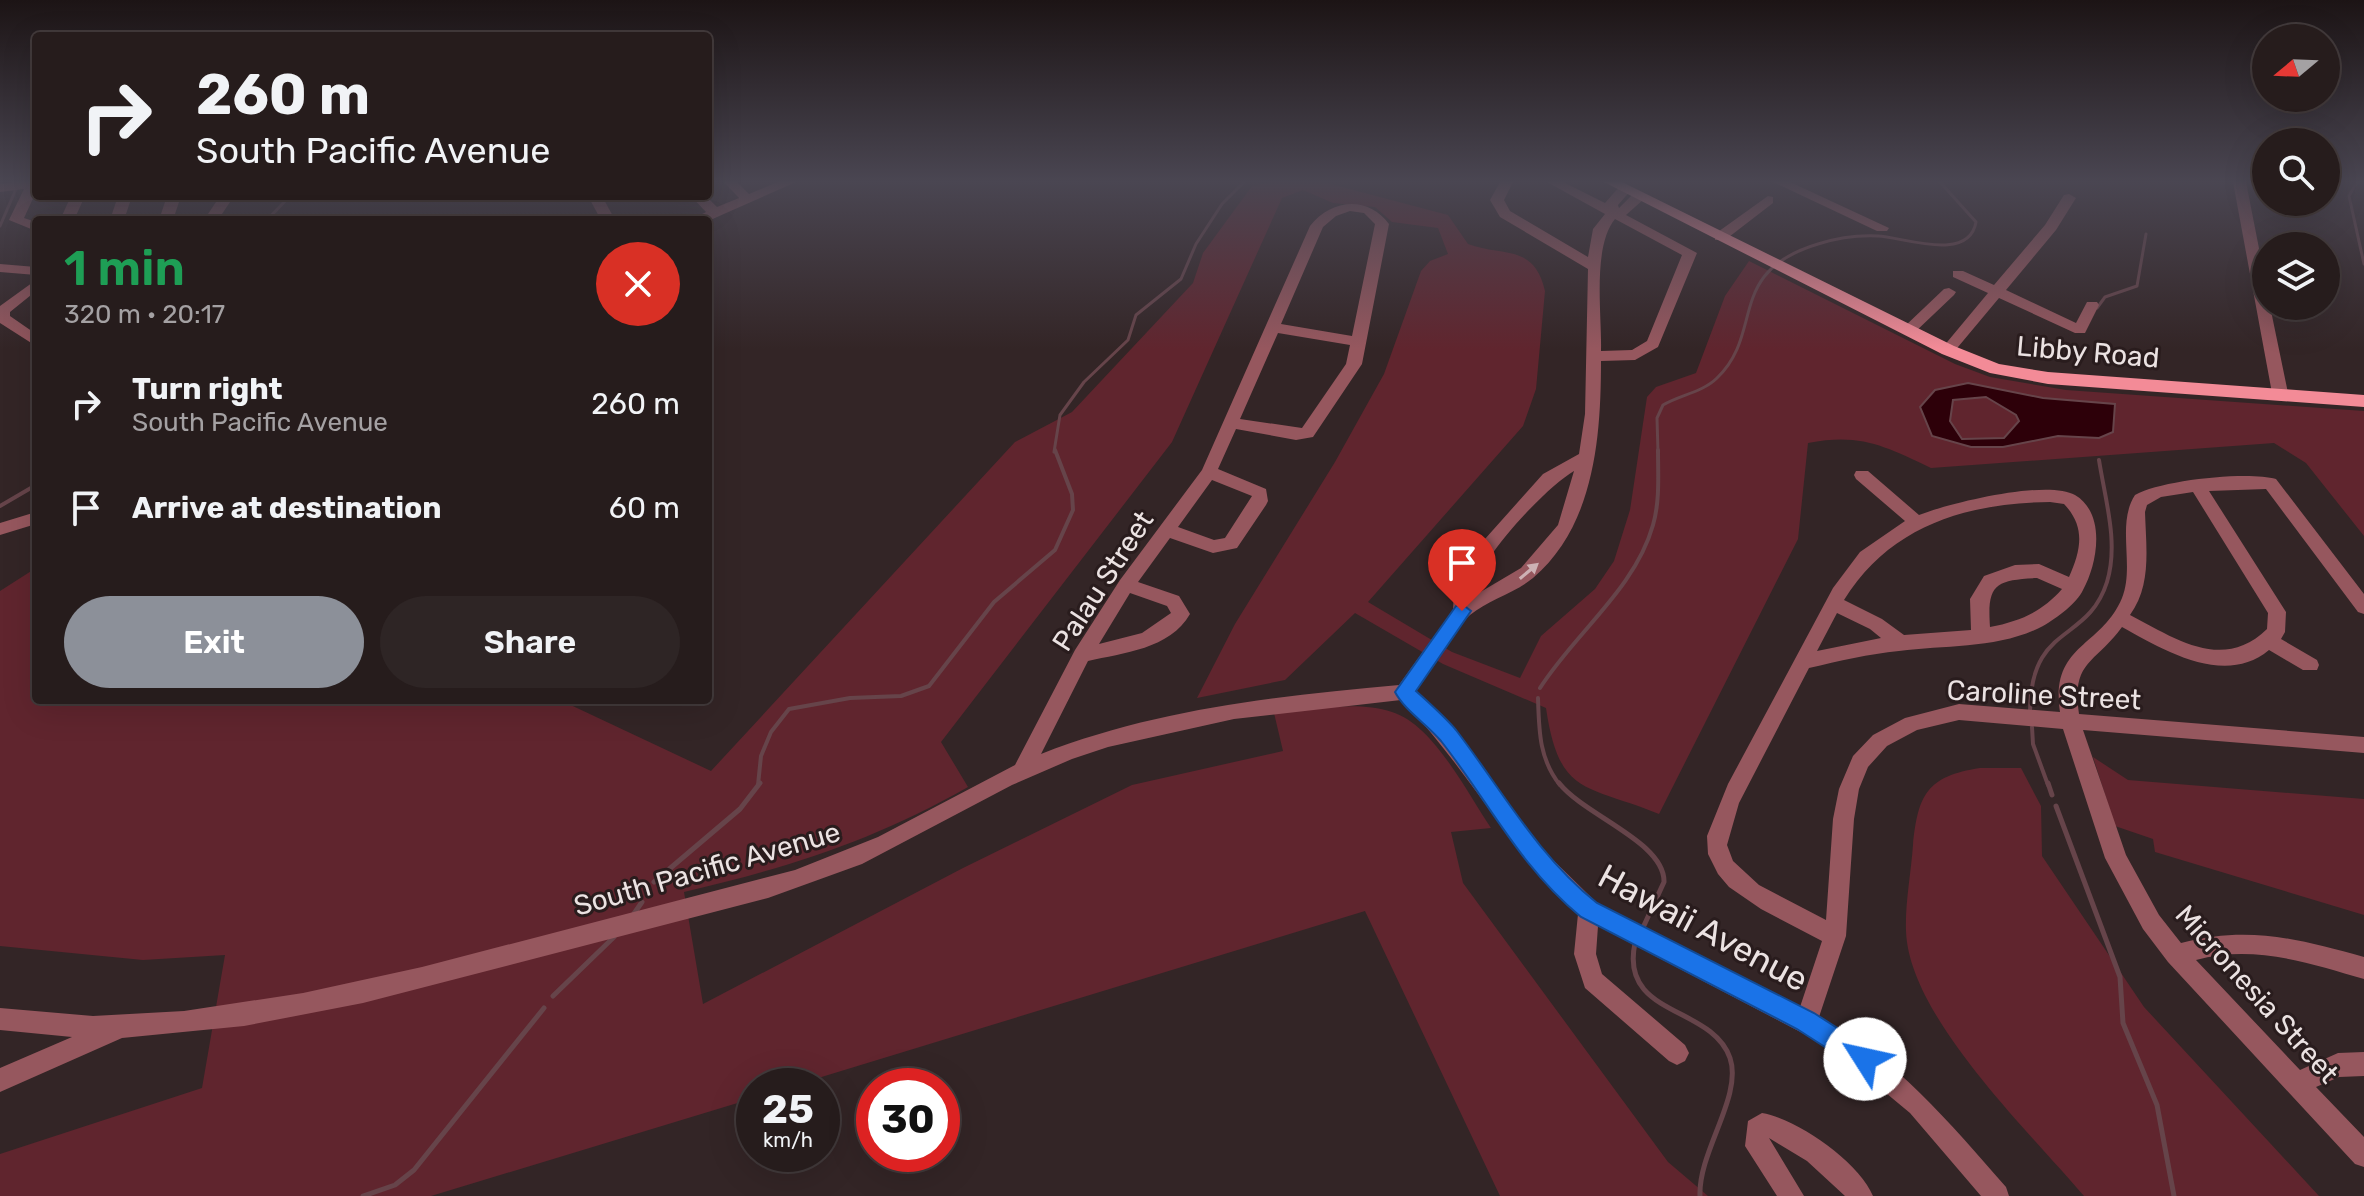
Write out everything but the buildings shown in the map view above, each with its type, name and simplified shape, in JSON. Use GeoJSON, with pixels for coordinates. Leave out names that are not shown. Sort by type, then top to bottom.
{"type":"FeatureCollection","features":[{"type":"Feature","properties":{"kind":"main road","name":"Libby Road"},"geometry":{"type":"LineString","coordinates":[[1722,238],[1948,350],[1987,366],[2023,375],[2364,401]]}},
{"type":"Feature","properties":{"kind":"street","name":"Palau Street"},"geometry":{"type":"LineString","coordinates":[[1022,771],[1082,655],[1126,585],[1209,472],[1313,238]]}},
{"type":"Feature","properties":{"kind":"street","name":"Palau Street"},"geometry":{"type":"LineString","coordinates":[[1233,423],[1307,433],[1351,373],[1360,342],[1379,238]]}},
{"type":"Feature","properties":{"kind":"street"},"geometry":{"type":"LineString","coordinates":[[1545,238],[1593,266]]}},
{"type":"Feature","properties":{"kind":"street"},"geometry":{"type":"LineString","coordinates":[[1405,692],[1462,611],[1511,586],[1543,559],[1566,527],[1587,457],[1593,414],[1593,266],[1597,238]]}},
{"type":"Feature","properties":{"kind":"street"},"geometry":{"type":"LineString","coordinates":[[1594,356],[1635,355],[1653,344],[1689,257],[1684,248],[1663,238]]}},
{"type":"Feature","properties":{"kind":"street"},"geometry":{"type":"LineString","coordinates":[[1948,350],[2042,238]]}},
{"type":"Feature","properties":{"kind":"street"},"geometry":{"type":"LineString","coordinates":[[2250,238],[2280,393]]}},
{"type":"Feature","properties":{"kind":"street"},"geometry":{"type":"LineString","coordinates":[[0,268],[32,271]]}},
{"type":"Feature","properties":{"kind":"street"},"geometry":{"type":"LineString","coordinates":[[1958,274],[2080,330],[2092,305]]}},
{"type":"Feature","properties":{"kind":"street"},"geometry":{"type":"LineString","coordinates":[[32,287],[2,312],[3,318],[32,338]]}},
{"type":"Feature","properties":{"kind":"street"},"geometry":{"type":"LineString","coordinates":[[1909,330],[1949,292]]}},
{"type":"Feature","properties":{"kind":"street"},"geometry":{"type":"LineString","coordinates":[[1272,327],[1360,342]]}},
{"type":"Feature","properties":{"kind":"street"},"geometry":{"type":"LineString","coordinates":[[1462,611],[1463,589],[1474,563],[1549,478],[1587,457]]}},
{"type":"Feature","properties":{"kind":"street"},"geometry":{"type":"LineString","coordinates":[[1166,530],[1213,547],[1231,543],[1260,501],[1260,493],[1209,472]]}},
{"type":"Feature","properties":{"kind":"street"},"geometry":{"type":"LineString","coordinates":[[1862,475],[1917,522]]}},
{"type":"Feature","properties":{"kind":"street","name":"Micronesia Street"},"geometry":{"type":"LineString","coordinates":[[2364,607],[2270,483],[2198,487],[2142,498],[2136,512],[2148,560],[2120,618],[2074,665],[2066,690],[2071,723],[2116,858],[2151,922],[2176,955],[2364,1155]]}},
{"type":"Feature","properties":{"kind":"street"},"geometry":{"type":"LineString","coordinates":[[2120,618],[2181,650],[2208,658],[2241,656],[2269,641],[2276,632],[2277,612],[2198,487]]}},
{"type":"Feature","properties":{"kind":"street"},"geometry":{"type":"LineString","coordinates":[[1805,661],[1900,643],[1981,637],[2036,622],[2076,587],[2089,528],[2077,507],[2063,497],[1969,504],[1917,522],[1864,559],[1835,604],[1805,661],[1723,819],[1716,844],[1723,865],[1739,883],[1835,936]]}},
{"type":"Feature","properties":{"kind":"street"},"geometry":{"type":"LineString","coordinates":[[0,529],[32,519]]}},
{"type":"Feature","properties":{"kind":"street"},"geometry":{"type":"LineString","coordinates":[[1981,637],[1979,599],[1990,581],[2015,572],[2039,571],[2076,587]]}},
{"type":"Feature","properties":{"kind":"street"},"geometry":{"type":"LineString","coordinates":[[1082,655],[1154,636],[1172,626],[1181,614],[1173,601],[1126,585]]}},
{"type":"Feature","properties":{"kind":"street"},"geometry":{"type":"LineString","coordinates":[[1835,604],[1865,618],[1900,643]]}},
{"type":"Feature","properties":{"kind":"street"},"geometry":{"type":"LineString","coordinates":[[2269,641],[2310,665]]}},
{"type":"Feature","properties":{"kind":"street","name":"South Pacific Avenue"},"geometry":{"type":"LineString","coordinates":[[0,1019],[123,1027],[322,1001],[786,883],[892,841],[1022,771],[1065,752],[1123,734],[1242,708],[1405,692]]}},
{"type":"Feature","properties":{"kind":"street","name":"Hawaii Avenue"},"geometry":{"type":"LineString","coordinates":[[1405,692],[1447,734],[1536,860],[1558,885],[1589,910],[1841,1041],[1888,1077],[1954,1144],[1997,1196]]}},
{"type":"Feature","properties":{"kind":"street","name":"Caroline Street"},"geometry":{"type":"LineString","coordinates":[[1806,1021],[1835,936],[1843,869],[1844,810],[1852,772],[1885,734],[1921,718],[1959,712],[2364,745]]}},
{"type":"Feature","properties":{"kind":"street"},"geometry":{"type":"LineString","coordinates":[[1589,910],[1585,954],[1593,980],[1677,1053]]}},
{"type":"Feature","properties":{"kind":"street"},"geometry":{"type":"LineString","coordinates":[[2176,955],[2213,944],[2248,941],[2286,946],[2364,968]]}},
{"type":"Feature","properties":{"kind":"street"},"geometry":{"type":"LineString","coordinates":[[0,1080],[123,1027]]}},
{"type":"Feature","properties":{"kind":"street"},"geometry":{"type":"LineString","coordinates":[[2296,1084],[2338,1065],[2364,1064]]}},
{"type":"Feature","properties":{"kind":"street"},"geometry":{"type":"LineString","coordinates":[[1792,1196],[1757,1146],[1757,1130],[1762,1125],[1787,1132],[1848,1180],[1861,1196]]}},
{"type":"Feature","properties":{"kind":"shaded area"},"geometry":{"type":"Polygon","coordinates":[[[1214,238],[1264,238],[1172,442],[941,742],[968,787],[899,822],[830,850],[759,873],[684,892],[703,1004],[963,868],[1132,785],[1283,751],[1274,713],[1333,707],[1378,708],[1407,719],[1422,731],[1460,779],[1491,828],[1451,832],[1463,883],[1668,1162],[1708,1196],[1500,1196],[1365,911],[840,1071],[840,1068],[736,1068],[736,1103],[431,1196],[0,1196],[0,1154],[202,1088],[225,955],[143,960],[0,946],[0,591],[32,571],[32,704],[569,704],[711,771],[1015,442],[1072,412],[1193,283],[1203,253],[1214,238]]]}},
{"type":"Feature","properties":{"kind":"shaded area"},"geometry":{"type":"Polygon","coordinates":[[[1442,238],[1464,238],[1468,244],[1515,254],[1533,265],[1545,291],[1536,389],[1523,426],[1368,602],[1452,652],[1520,678],[1541,636],[1595,589],[1614,561],[1630,510],[1647,397],[1656,387],[1696,373],[1725,296],[1749,261],[1955,364],[1990,377],[2066,390],[2364,411],[2364,536],[2306,463],[2274,443],[1931,468],[1899,453],[1858,441],[1808,443],[1798,539],[1659,814],[1595,791],[1568,773],[1559,758],[1546,708],[1443,664],[1355,613],[1285,680],[1197,698],[1235,624],[1335,462],[1384,374],[1421,271],[1430,261],[1448,254],[1442,238]]]}},
{"type":"Feature","properties":{"kind":"shaded area"},"geometry":{"type":"Polygon","coordinates":[[[1968,383],[2043,398],[2115,404],[2113,432],[2099,438],[2058,436],[2003,447],[1971,447],[1932,436],[1920,407],[1935,390],[1968,383]],[[1986,397],[1953,400],[1950,421],[1962,439],[2004,438],[2019,421],[2016,415],[1986,397]]]}},
{"type":"Feature","properties":{"kind":"shaded area"},"geometry":{"type":"Polygon","coordinates":[[[2093,757],[2128,780],[2364,799],[2364,915],[2155,852],[2153,839],[2115,826],[2093,757]]]}},
{"type":"Feature","properties":{"kind":"shaded area"},"geometry":{"type":"Polygon","coordinates":[[[1980,768],[2021,768],[2041,806],[2042,856],[2144,1007],[2319,1196],[2084,1196],[1976,1071],[1927,1000],[1912,964],[1906,920],[1915,828],[1922,801],[1928,791],[1948,776],[1980,768]]]}},
{"type":"Feature","properties":{"kind":"waterway"},"geometry":{"type":"LineString","coordinates":[[1054,452],[1060,415],[1084,382],[1128,340],[1136,315],[1181,279],[1200,238]]}},
{"type":"Feature","properties":{"kind":"waterway"},"geometry":{"type":"LineString","coordinates":[[1658,452],[1657,418],[1663,405],[1705,387],[1717,378],[1740,342],[1758,287],[1770,270],[1789,256],[1844,238]]}},
{"type":"Feature","properties":{"kind":"waterway"},"geometry":{"type":"LineString","coordinates":[[1889,238],[1934,245],[1949,245],[1966,238]]}},
{"type":"Feature","properties":{"kind":"waterway"},"geometry":{"type":"LineString","coordinates":[[2097,308],[2105,297],[2137,286],[2145,238]]}},
{"type":"Feature","properties":{"kind":"waterway"},"geometry":{"type":"LineString","coordinates":[[2358,238],[2364,264]]}},
{"type":"Feature","properties":{"kind":"waterway"},"geometry":{"type":"LineString","coordinates":[[758,785],[761,756],[771,732],[789,709],[850,698],[901,696],[929,686],[994,602],[1055,550],[1073,510],[1072,494],[1055,450]]}},
{"type":"Feature","properties":{"kind":"waterway"},"geometry":{"type":"LineString","coordinates":[[1540,688],[1633,570],[1653,525],[1657,507],[1658,452]]}},
{"type":"Feature","properties":{"kind":"waterway"},"geometry":{"type":"LineString","coordinates":[[2030,713],[2032,684],[2039,663],[2049,648],[2087,616],[2107,582],[2112,552],[2099,460]]}},
{"type":"Feature","properties":{"kind":"waterway"},"geometry":{"type":"LineString","coordinates":[[0,506],[32,487]]}},
{"type":"Feature","properties":{"kind":"waterway"},"geometry":{"type":"LineString","coordinates":[[1538,698],[1544,754],[1560,785]]}},
{"type":"Feature","properties":{"kind":"waterway"},"geometry":{"type":"LineString","coordinates":[[2032,727],[2033,744],[2048,785]]}},
{"type":"Feature","properties":{"kind":"waterway"},"geometry":{"type":"LineString","coordinates":[[654,882],[740,809],[760,783]]}},
{"type":"Feature","properties":{"kind":"waterway"},"geometry":{"type":"LineString","coordinates":[[1559,783],[1587,807],[1638,842],[1652,854],[1661,868],[1664,882],[1641,932]]}},
{"type":"Feature","properties":{"kind":"waterway"},"geometry":{"type":"LineString","coordinates":[[2048,783],[2052,795]]}},
{"type":"Feature","properties":{"kind":"waterway"},"geometry":{"type":"LineString","coordinates":[[2056,806],[2120,977],[2123,1023],[2157,1105],[2174,1196]]}},
{"type":"Feature","properties":{"kind":"waterway"},"geometry":{"type":"LineString","coordinates":[[633,915],[642,902]]}},
{"type":"Feature","properties":{"kind":"waterway"},"geometry":{"type":"LineString","coordinates":[[553,996],[614,937]]}},
{"type":"Feature","properties":{"kind":"waterway"},"geometry":{"type":"LineString","coordinates":[[1635,943],[1634,967],[1641,985],[1653,998],[1705,1028],[1720,1041],[1730,1058],[1731,1089],[1706,1161],[1700,1196]]}},
{"type":"Feature","properties":{"kind":"waterway"},"geometry":{"type":"LineString","coordinates":[[363,1196],[395,1185],[414,1170],[544,1008]]}},
{"type":"Feature","properties":{"kind":"route"},"geometry":{"type":"LineString","coordinates":[[1462,611],[1424,660],[1405,692],[1447,734],[1536,860],[1558,885],[1589,910],[1806,1021],[1865,1059]]}}]}
